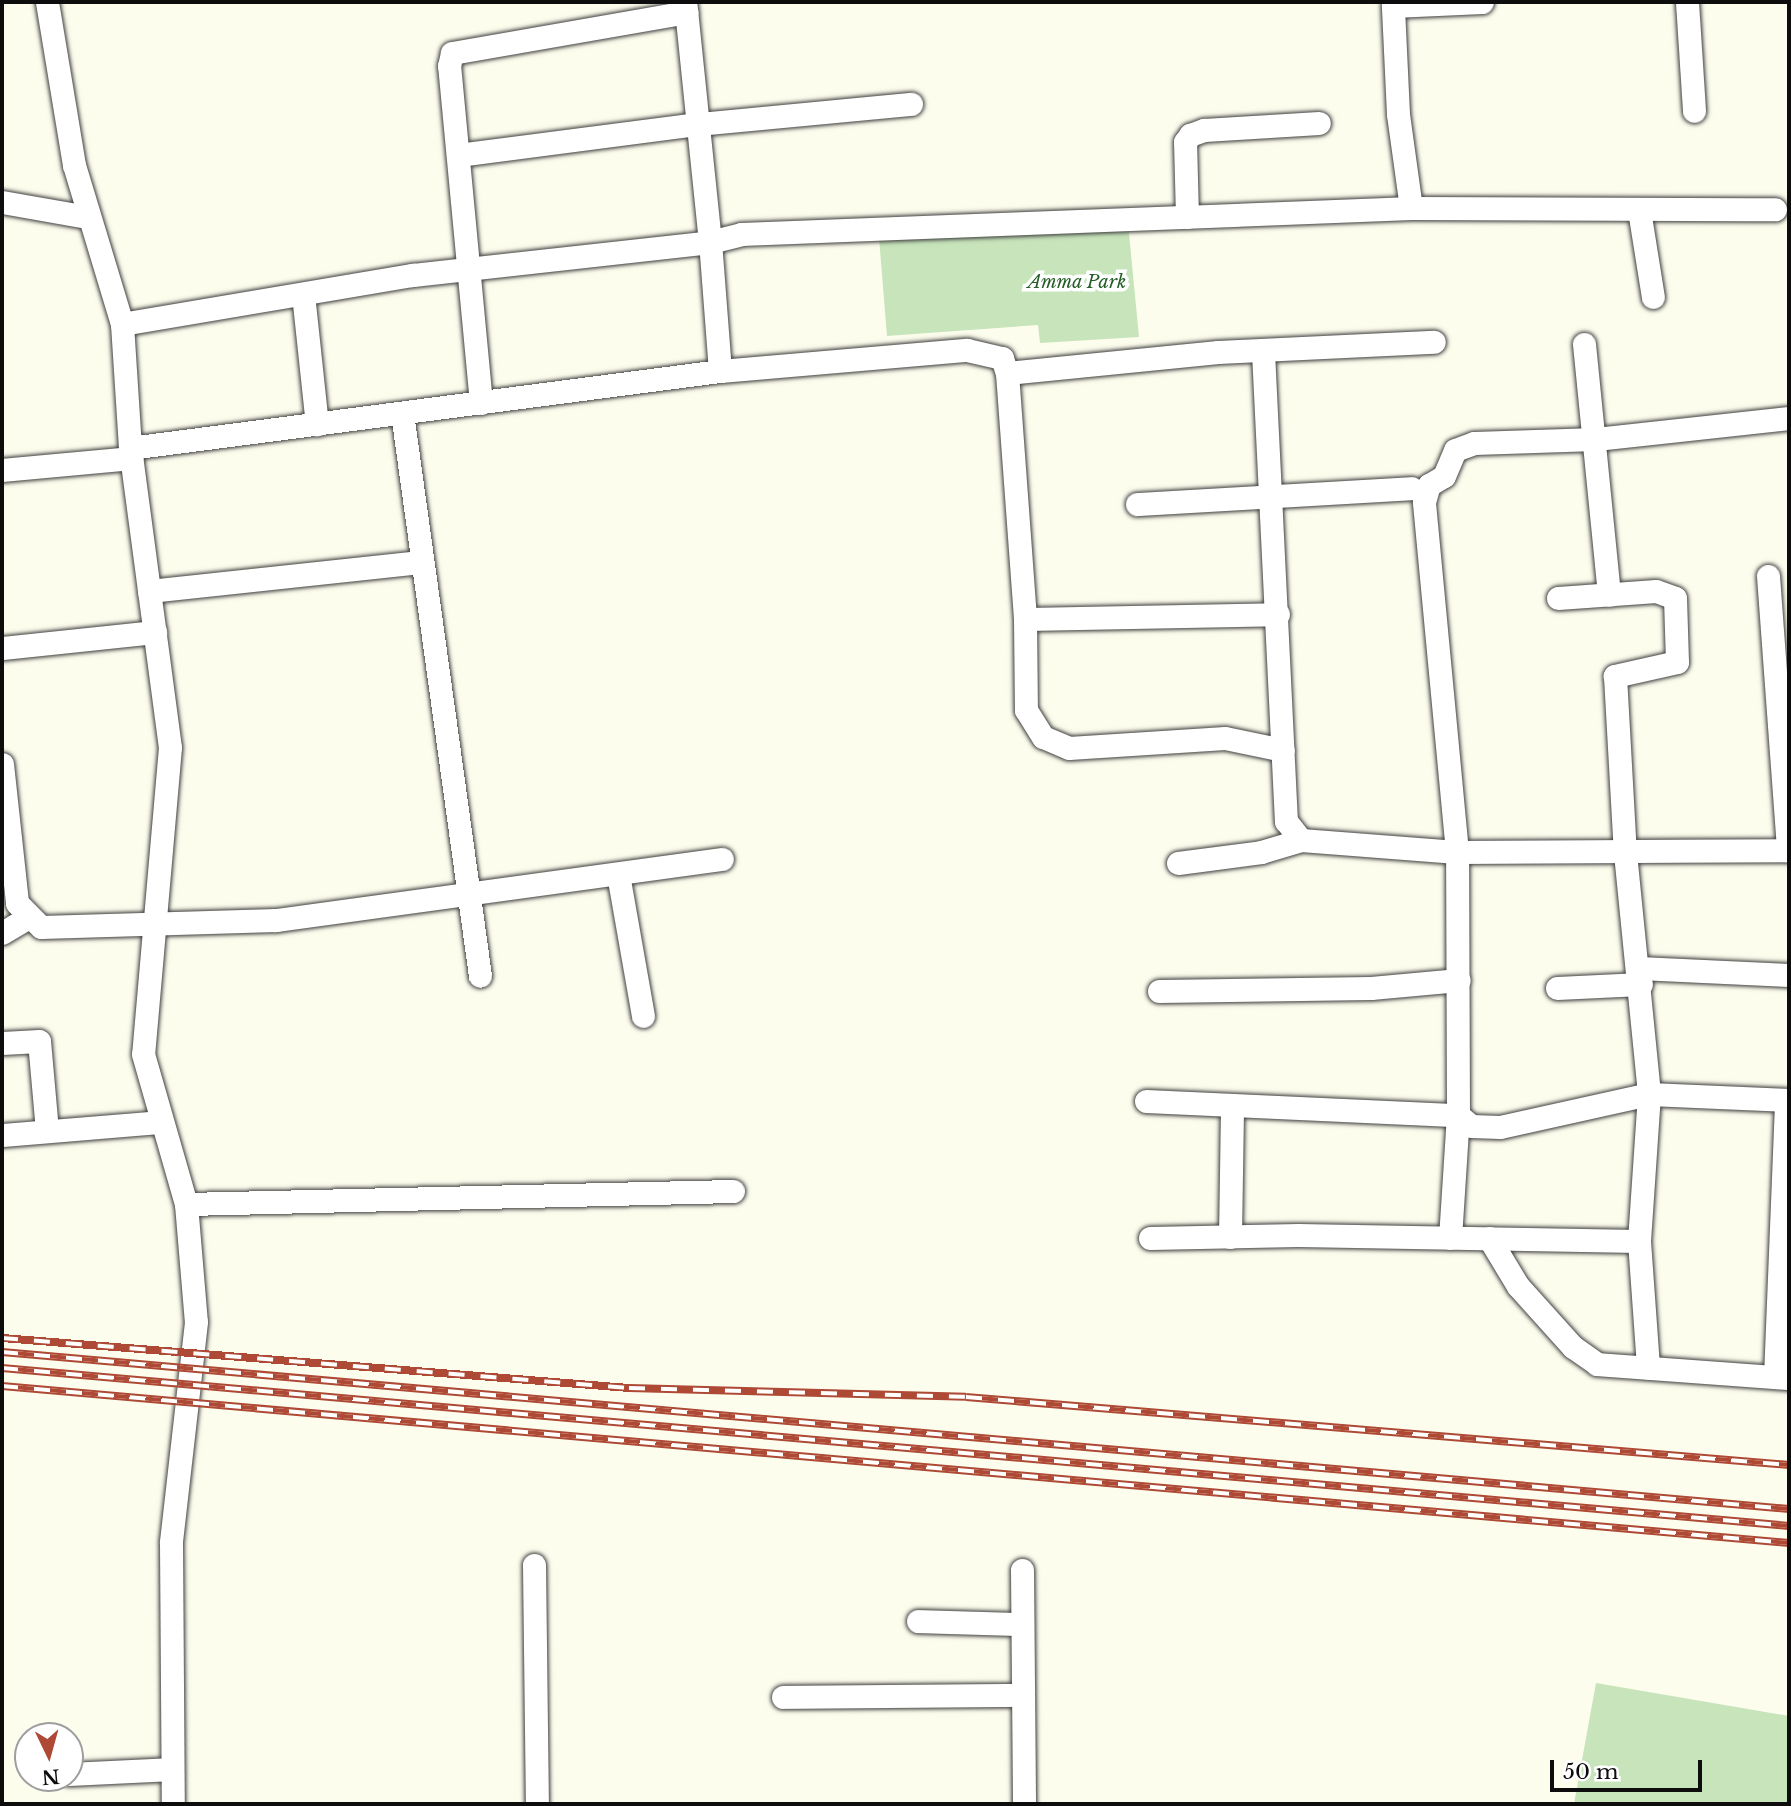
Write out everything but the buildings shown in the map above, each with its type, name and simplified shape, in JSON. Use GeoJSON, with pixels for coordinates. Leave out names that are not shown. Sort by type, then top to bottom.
{"type":"FeatureCollection","features":[{"type":"Feature","properties":{"kind":"street"},"geometry":{"type":"LineString","coordinates":[[47,2],[74,165],[87,217],[122,324],[130,453],[170,747],[143,1054],[159,1122],[186,1204],[196,1322],[194,1370],[171,1526],[173,1804]]}},
{"type":"Feature","properties":{"kind":"street"},"geometry":{"type":"LineString","coordinates":[[1411,208],[1398,114],[1393,6],[1482,2]]}},
{"type":"Feature","properties":{"kind":"street"},"geometry":{"type":"LineString","coordinates":[[1687,2],[1695,111]]}},
{"type":"Feature","properties":{"kind":"street"},"geometry":{"type":"LineString","coordinates":[[481,403],[458,155],[452,53],[686,7],[720,371]]}},
{"type":"Feature","properties":{"kind":"street"},"geometry":{"type":"LineString","coordinates":[[458,155],[698,124],[911,104]]}},
{"type":"Feature","properties":{"kind":"street"},"geometry":{"type":"LineString","coordinates":[[1187,217],[1185,142],[1190,135],[1204,130],[1319,123]]}},
{"type":"Feature","properties":{"kind":"street"},"geometry":{"type":"LineString","coordinates":[[2,202],[87,217]]}},
{"type":"Feature","properties":{"kind":"street"},"geometry":{"type":"LineString","coordinates":[[122,324],[468,268],[710,242],[741,234],[1411,208],[1775,209]]}},
{"type":"Feature","properties":{"kind":"street"},"geometry":{"type":"LineString","coordinates":[[1639,210],[1653,297]]}},
{"type":"Feature","properties":{"kind":"street"},"geometry":{"type":"LineString","coordinates":[[303,294],[317,424]]}},
{"type":"Feature","properties":{"kind":"street"},"geometry":{"type":"LineString","coordinates":[[1006,373],[1263,352],[1434,342]]}},
{"type":"Feature","properties":{"kind":"street"},"geometry":{"type":"LineString","coordinates":[[1584,344],[1596,439],[1609,595]]}},
{"type":"Feature","properties":{"kind":"street"},"geometry":{"type":"LineString","coordinates":[[2,470],[317,424],[720,371],[967,350],[1002,358],[1006,373],[1025,619],[1026,710],[1043,737],[1069,748],[1226,738],[1283,750]]}},
{"type":"Feature","properties":{"kind":"street"},"geometry":{"type":"LineString","coordinates":[[1263,352],[1278,614],[1286,821],[1301,840]]}},
{"type":"Feature","properties":{"kind":"street"},"geometry":{"type":"LineString","coordinates":[[402,413],[420,562],[480,976]]}},
{"type":"Feature","properties":{"kind":"street"},"geometry":{"type":"LineString","coordinates":[[1450,1238],[1458,1115],[1457,852],[1426,494],[1429,485],[1444,476],[1450,457],[1462,445],[1596,439],[1789,418]]}},
{"type":"Feature","properties":{"kind":"street"},"geometry":{"type":"LineString","coordinates":[[1138,504],[1412,488]]}},
{"type":"Feature","properties":{"kind":"street"},"geometry":{"type":"LineString","coordinates":[[149,591],[420,562]]}},
{"type":"Feature","properties":{"kind":"street"},"geometry":{"type":"LineString","coordinates":[[1178,863],[1261,852],[1301,840],[1457,852],[1789,850],[1780,651],[1768,576]]}},
{"type":"Feature","properties":{"kind":"street"},"geometry":{"type":"LineString","coordinates":[[1558,598],[1656,591],[1675,598],[1677,662],[1615,676],[1625,853],[1640,976],[1649,1094],[1639,1241],[1648,1368]]}},
{"type":"Feature","properties":{"kind":"street"},"geometry":{"type":"LineString","coordinates":[[1025,619],[1278,614]]}},
{"type":"Feature","properties":{"kind":"street"},"geometry":{"type":"LineString","coordinates":[[2,648],[155,632]]}},
{"type":"Feature","properties":{"kind":"street"},"geometry":{"type":"LineString","coordinates":[[2,764],[17,903],[27,918],[41,927],[276,920],[722,859]]}},
{"type":"Feature","properties":{"kind":"street"},"geometry":{"type":"LineString","coordinates":[[618,874],[643,1016]]}},
{"type":"Feature","properties":{"kind":"street"},"geometry":{"type":"LineString","coordinates":[[2,933],[27,918]]}},
{"type":"Feature","properties":{"kind":"street"},"geometry":{"type":"LineString","coordinates":[[1557,988],[1640,976],[1789,975]]}},
{"type":"Feature","properties":{"kind":"street"},"geometry":{"type":"LineString","coordinates":[[1158,991],[1371,988],[1459,980]]}},
{"type":"Feature","properties":{"kind":"street"},"geometry":{"type":"LineString","coordinates":[[2,1043],[39,1041],[47,1131]]}},
{"type":"Feature","properties":{"kind":"street"},"geometry":{"type":"LineString","coordinates":[[1146,1101],[1458,1115],[1471,1126],[1500,1127],[1649,1094],[1788,1100],[1782,1378],[1597,1364],[1573,1347],[1518,1286],[1489,1238]]}},
{"type":"Feature","properties":{"kind":"street"},"geometry":{"type":"LineString","coordinates":[[1230,1237],[1233,1105]]}},
{"type":"Feature","properties":{"kind":"street"},"geometry":{"type":"LineString","coordinates":[[2,1135],[159,1122]]}},
{"type":"Feature","properties":{"kind":"street"},"geometry":{"type":"LineString","coordinates":[[186,1204],[733,1191]]}},
{"type":"Feature","properties":{"kind":"street"},"geometry":{"type":"LineString","coordinates":[[1150,1238],[1639,1241]]}},
{"type":"Feature","properties":{"kind":"street"},"geometry":{"type":"LineString","coordinates":[[534,1565],[537,1804]]}},
{"type":"Feature","properties":{"kind":"street"},"geometry":{"type":"LineString","coordinates":[[1021,1570],[1024,1804]]}},
{"type":"Feature","properties":{"kind":"street"},"geometry":{"type":"LineString","coordinates":[[918,1621],[1022,1624]]}},
{"type":"Feature","properties":{"kind":"street"},"geometry":{"type":"LineString","coordinates":[[783,1696],[1022,1695]]}},
{"type":"Feature","properties":{"kind":"street"},"geometry":{"type":"LineString","coordinates":[[84,1773],[172,1769]]}},
{"type":"Feature","properties":{"kind":"green space","name":"Amma Park"},"geometry":{"type":"Polygon","coordinates":[[[1128,223],[1139,337],[1040,343],[1038,325],[887,336],[879,238],[1128,223]]]}},
{"type":"Feature","properties":{"kind":"green space"},"geometry":{"type":"Polygon","coordinates":[[[1596,1683],[1789,1716],[1789,1804],[1574,1804],[1596,1683]]]}},
{"type":"Feature","properties":{"kind":"railway"},"geometry":{"type":"LineString","coordinates":[[2,1338],[629,1388],[966,1397],[1789,1465]]}},
{"type":"Feature","properties":{"kind":"railway"},"geometry":{"type":"LineString","coordinates":[[2,1352],[1789,1509]]}},
{"type":"Feature","properties":{"kind":"railway"},"geometry":{"type":"LineString","coordinates":[[2,1368],[1789,1526]]}},
{"type":"Feature","properties":{"kind":"railway"},"geometry":{"type":"LineString","coordinates":[[2,1386],[1789,1543]]}}]}
